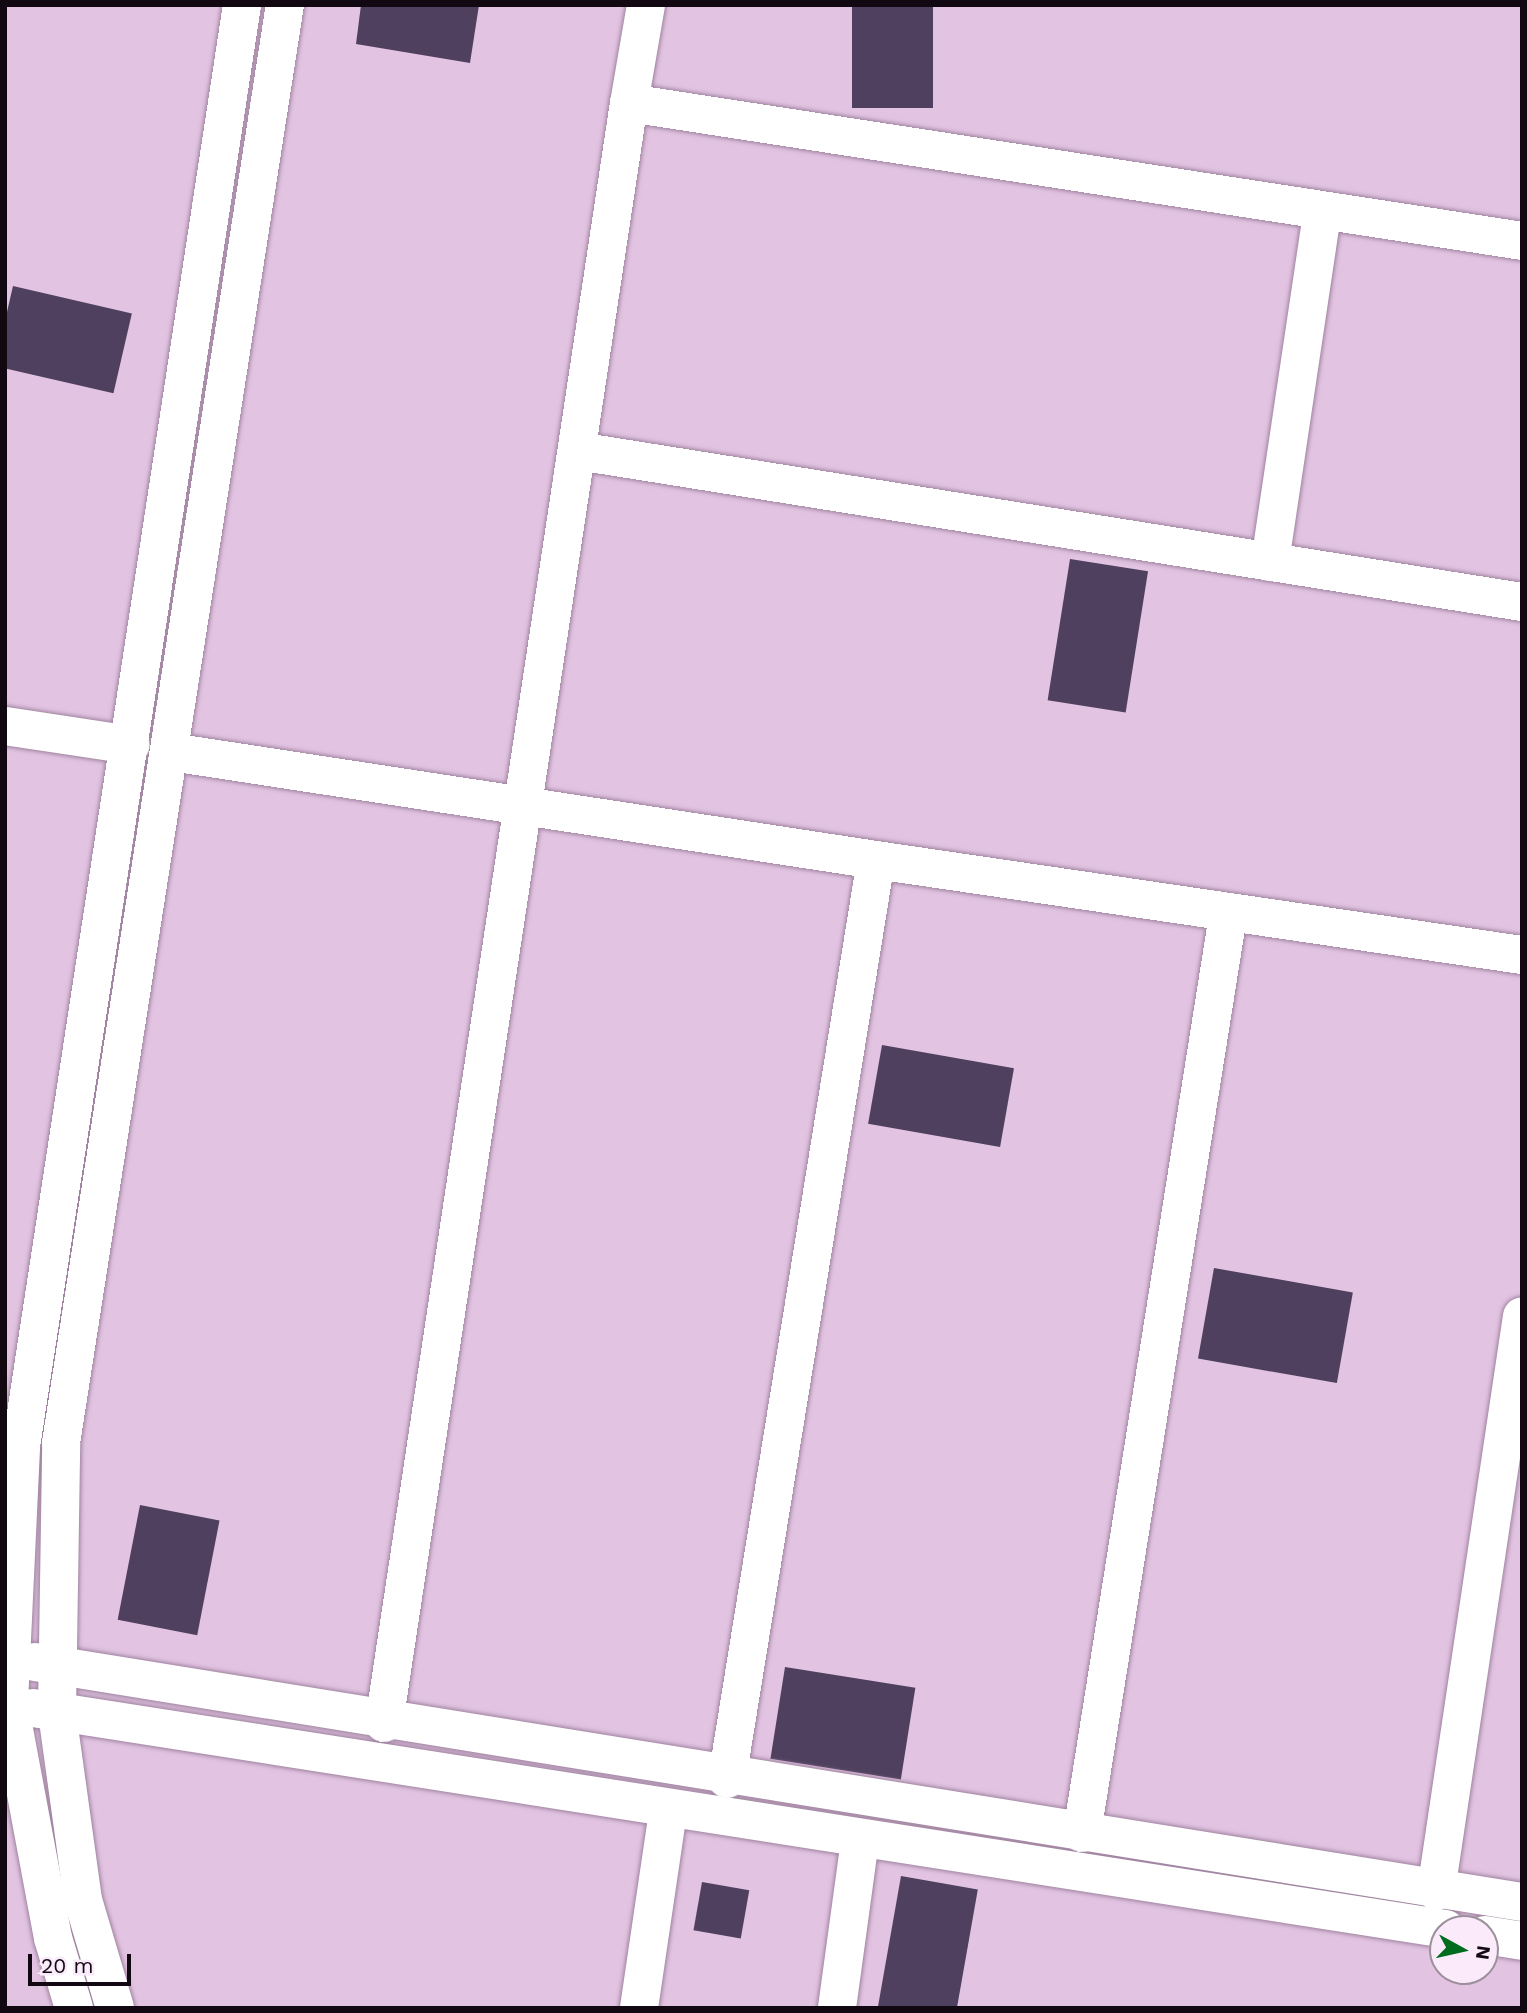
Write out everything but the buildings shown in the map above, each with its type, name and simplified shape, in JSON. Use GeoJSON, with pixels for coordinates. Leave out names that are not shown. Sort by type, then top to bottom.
{"type":"FeatureCollection","features":[{"type":"Feature","properties":{"kind":"street"},"geometry":{"type":"LineString","coordinates":[[74,2008],[53,1938],[7,1703],[21,1446],[131,745],[242,5]]}},
{"type":"Feature","properties":{"kind":"street"},"geometry":{"type":"LineString","coordinates":[[115,2008],[83,1900],[57,1712],[61,1443],[171,752],[285,5]]}},
{"type":"Feature","properties":{"kind":"street"},"geometry":{"type":"LineString","coordinates":[[384,1723],[527,806],[629,103],[646,5]]}},
{"type":"Feature","properties":{"kind":"street"},"geometry":{"type":"LineString","coordinates":[[629,103],[1522,241]]}},
{"type":"Feature","properties":{"kind":"street"},"geometry":{"type":"LineString","coordinates":[[1270,562],[1322,212]]}},
{"type":"Feature","properties":{"kind":"street"},"geometry":{"type":"LineString","coordinates":[[578,451],[1522,602]]}},
{"type":"Feature","properties":{"kind":"street"},"geometry":{"type":"LineString","coordinates":[[5,726],[131,745]]}},
{"type":"Feature","properties":{"kind":"street"},"geometry":{"type":"LineString","coordinates":[[171,752],[1228,915],[1522,955]]}},
{"type":"Feature","properties":{"kind":"street"},"geometry":{"type":"LineString","coordinates":[[727,1779],[876,860]]}},
{"type":"Feature","properties":{"kind":"street"},"geometry":{"type":"LineString","coordinates":[[1082,1833],[1228,915]]}},
{"type":"Feature","properties":{"kind":"street"},"geometry":{"type":"LineString","coordinates":[[1436,1891],[1522,1316]]}},
{"type":"Feature","properties":{"kind":"street"},"geometry":{"type":"LineString","coordinates":[[8,1658],[727,1779],[1436,1891],[1522,1902]]}},
{"type":"Feature","properties":{"kind":"street"},"geometry":{"type":"LineString","coordinates":[[7,1703],[668,1811],[1429,1926]]}},
{"type":"Feature","properties":{"kind":"street"},"geometry":{"type":"LineString","coordinates":[[639,2008],[668,1811]]}},
{"type":"Feature","properties":{"kind":"street"},"geometry":{"type":"LineString","coordinates":[[836,2008],[860,1839]]}},
{"type":"Feature","properties":{"kind":"street"},"geometry":{"type":"LineString","coordinates":[[1499,1937],[1522,1941]]}}]}
